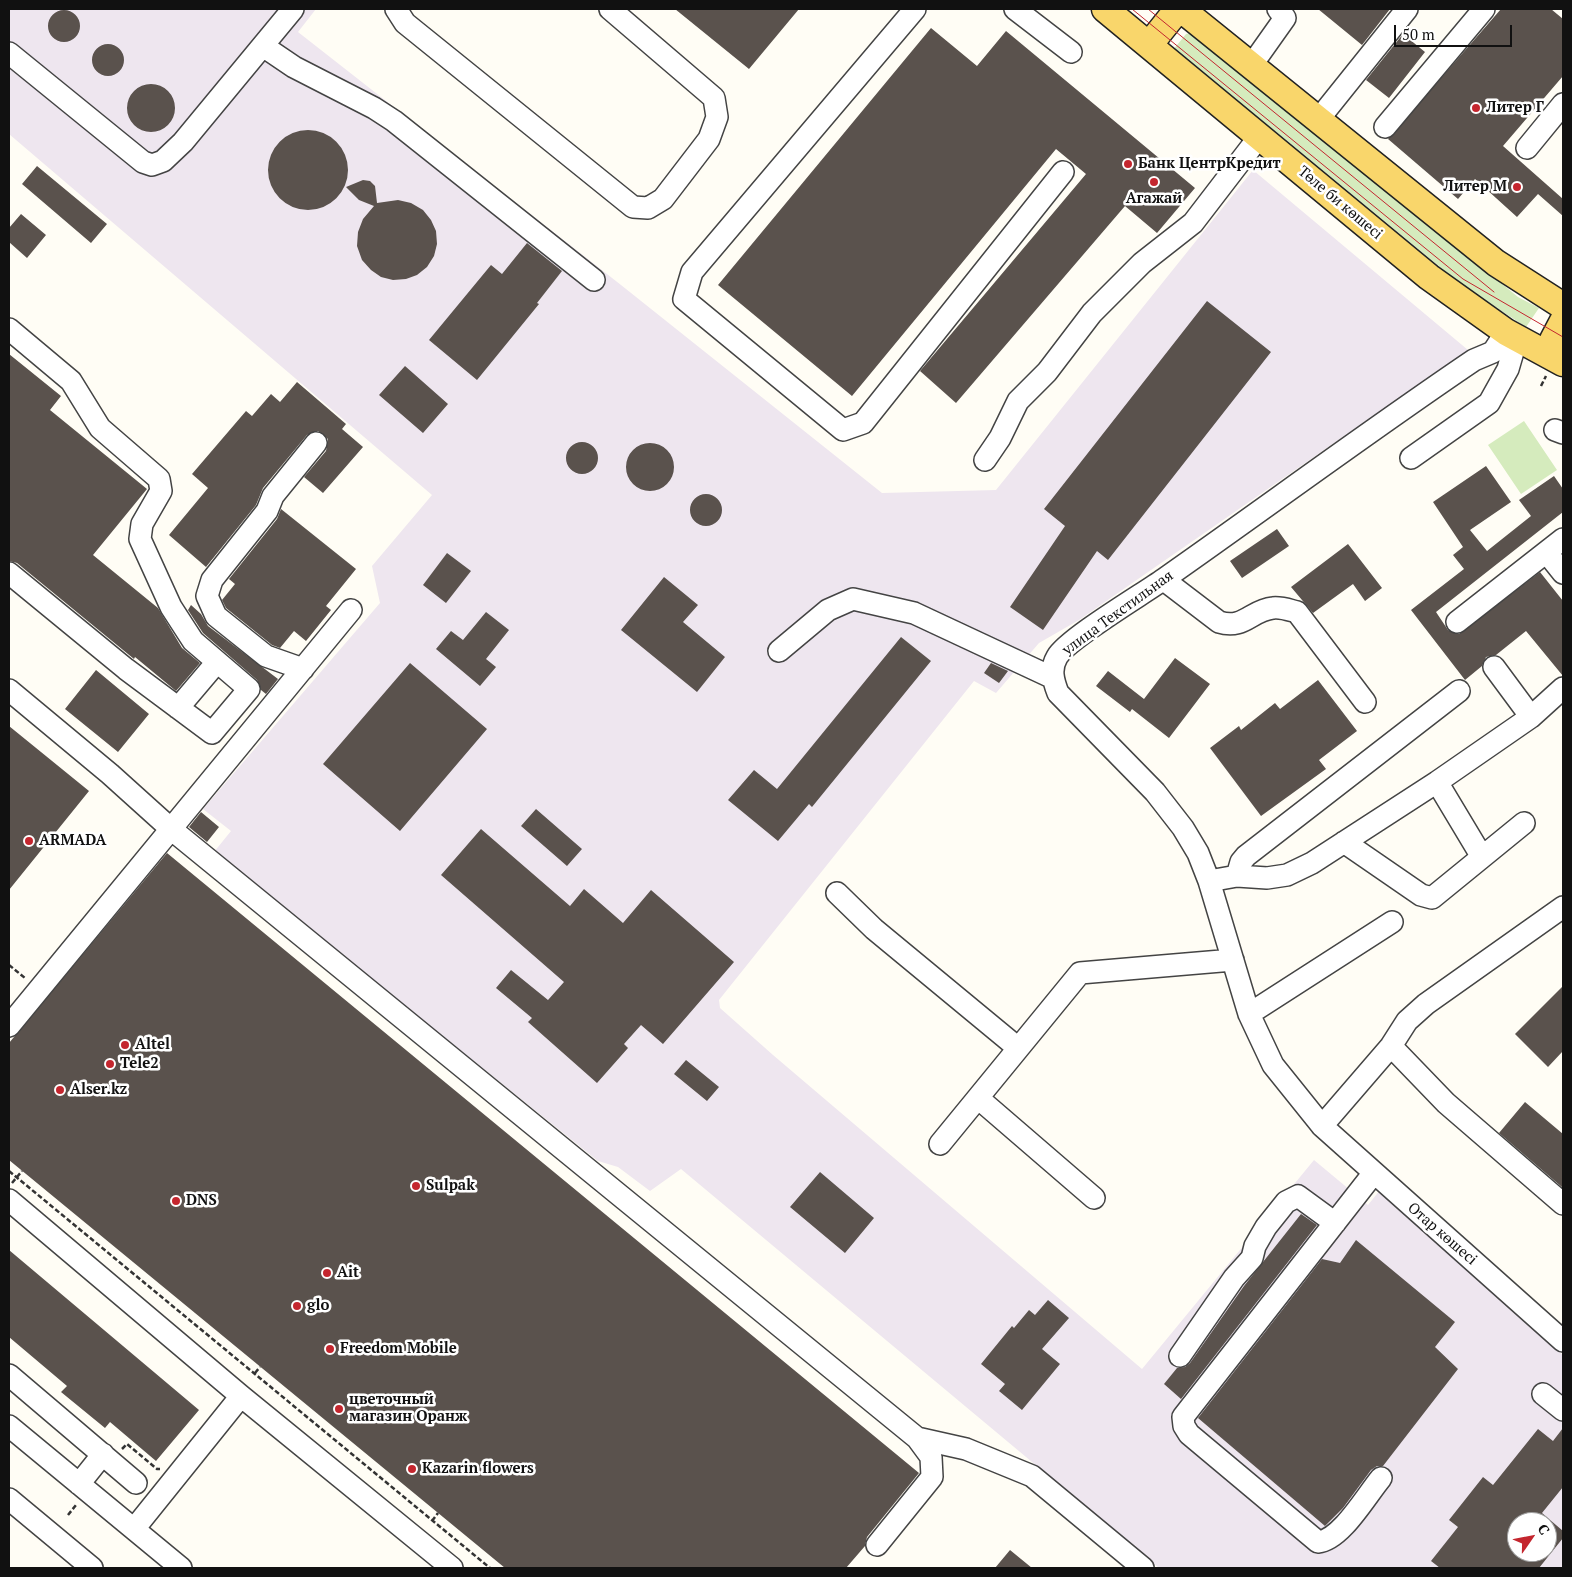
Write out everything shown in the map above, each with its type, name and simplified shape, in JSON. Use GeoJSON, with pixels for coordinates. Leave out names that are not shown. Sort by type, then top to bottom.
{"type":"FeatureCollection","features":[{"type":"Feature","properties":{"kind":"main road","name":"Төле би көшесі"},"geometry":{"type":"LineString","coordinates":[[1105,9],[1430,277],[1512,335],[1563,361]]}},
{"type":"Feature","properties":{"kind":"main road"},"geometry":{"type":"LineString","coordinates":[[1149,45],[1180,9],[1496,263],[1563,309],[1553,340],[1553,349],[1563,361]]}},
{"type":"Feature","properties":{"kind":"street"},"geometry":{"type":"LineString","coordinates":[[9,53],[143,162],[152,165],[163,161],[183,142],[293,9]]}},
{"type":"Feature","properties":{"kind":"street"},"geometry":{"type":"LineString","coordinates":[[396,9],[405,22],[633,207],[648,208],[663,199],[709,139],[717,118],[714,98],[610,9]]}},
{"type":"Feature","properties":{"kind":"street"},"geometry":{"type":"LineString","coordinates":[[915,9],[692,272],[684,299],[843,430],[863,424],[1064,172]]}},
{"type":"Feature","properties":{"kind":"street"},"geometry":{"type":"LineString","coordinates":[[1015,9],[1071,52]]}},
{"type":"Feature","properties":{"kind":"street"},"geometry":{"type":"LineString","coordinates":[[1251,66],[1285,18],[1278,9]]}},
{"type":"Feature","properties":{"kind":"street"},"geometry":{"type":"LineString","coordinates":[[1318,120],[1407,9]]}},
{"type":"Feature","properties":{"kind":"street"},"geometry":{"type":"LineString","coordinates":[[1385,127],[1484,9]]}},
{"type":"Feature","properties":{"kind":"street"},"geometry":{"type":"LineString","coordinates":[[263,46],[294,68],[374,108],[394,121],[594,280]]}},
{"type":"Feature","properties":{"kind":"street"},"geometry":{"type":"LineString","coordinates":[[1527,148],[1563,104]]}},
{"type":"Feature","properties":{"kind":"street"},"geometry":{"type":"LineString","coordinates":[[985,460],[1000,438],[1018,402],[1047,372],[1092,313],[1142,263],[1193,222],[1259,137]]}},
{"type":"Feature","properties":{"kind":"street"},"geometry":{"type":"LineString","coordinates":[[9,329],[71,381],[100,428],[159,479],[161,490],[142,524],[140,539],[175,614],[193,641],[249,689],[212,732],[126,669],[9,573]]}},
{"type":"Feature","properties":{"kind":"street"},"geometry":{"type":"LineString","coordinates":[[1411,458],[1489,403],[1508,369],[1512,335]]}},
{"type":"Feature","properties":{"kind":"street","name":"улица Текстильная"},"geometry":{"type":"LineString","coordinates":[[1051,677],[1057,656],[1075,640],[1164,580],[1365,434],[1474,360],[1492,352],[1512,335]]}},
{"type":"Feature","properties":{"kind":"street"},"geometry":{"type":"LineString","coordinates":[[303,669],[266,656],[216,616],[207,596],[212,580],[268,511],[273,496],[316,443]]}},
{"type":"Feature","properties":{"kind":"street"},"geometry":{"type":"LineString","coordinates":[[1457,622],[1563,539]]}},
{"type":"Feature","properties":{"kind":"street"},"geometry":{"type":"LineString","coordinates":[[1547,553],[1563,573]]}},
{"type":"Feature","properties":{"kind":"street"},"geometry":{"type":"LineString","coordinates":[[1164,580],[1220,622],[1227,624],[1235,625],[1271,608],[1297,612],[1365,702]]}},
{"type":"Feature","properties":{"kind":"street"},"geometry":{"type":"LineString","coordinates":[[779,651],[828,610],[853,599],[914,613],[1051,677],[1058,692],[1155,792],[1183,828],[1198,853],[1209,881],[1249,1014],[1272,1065],[1322,1126],[1391,1046],[1408,1022],[1426,1004],[1563,907]]}},
{"type":"Feature","properties":{"kind":"street"},"geometry":{"type":"LineString","coordinates":[[9,1026],[352,610]]}},
{"type":"Feature","properties":{"kind":"street"},"geometry":{"type":"LineString","coordinates":[[178,708],[217,662]]}},
{"type":"Feature","properties":{"kind":"street"},"geometry":{"type":"LineString","coordinates":[[1494,667],[1531,717]]}},
{"type":"Feature","properties":{"kind":"street"},"geometry":{"type":"LineString","coordinates":[[1209,881],[1238,876],[1267,878],[1287,875],[1312,863],[1438,782],[1531,717],[1563,688]]}},
{"type":"Feature","properties":{"kind":"street"},"geometry":{"type":"LineString","coordinates":[[9,690],[110,774],[171,829],[918,1438],[931,1457],[932,1477],[877,1545]]}},
{"type":"Feature","properties":{"kind":"street"},"geometry":{"type":"LineString","coordinates":[[1238,876],[1241,862],[1246,856],[1459,691]]}},
{"type":"Feature","properties":{"kind":"street"},"geometry":{"type":"LineString","coordinates":[[1438,782],[1482,857]]}},
{"type":"Feature","properties":{"kind":"street"},"geometry":{"type":"LineString","coordinates":[[1344,842],[1422,895],[1432,898],[1524,823]]}},
{"type":"Feature","properties":{"kind":"street"},"geometry":{"type":"LineString","coordinates":[[837,894],[874,929],[1018,1048]]}},
{"type":"Feature","properties":{"kind":"street"},"geometry":{"type":"LineString","coordinates":[[1249,1014],[1392,922]]}},
{"type":"Feature","properties":{"kind":"street"},"geometry":{"type":"LineString","coordinates":[[940,1144],[1080,973],[1233,960]]}},
{"type":"Feature","properties":{"kind":"street"},"geometry":{"type":"LineString","coordinates":[[1391,1046],[1446,1103],[1563,1204]]}},
{"type":"Feature","properties":{"kind":"street"},"geometry":{"type":"LineString","coordinates":[[978,1098],[1094,1198]]}},
{"type":"Feature","properties":{"kind":"street","name":"Отар көшесі"},"geometry":{"type":"LineString","coordinates":[[1322,1126],[1374,1174],[1556,1332],[1563,1341]]}},
{"type":"Feature","properties":{"kind":"street"},"geometry":{"type":"LineString","coordinates":[[1374,1174],[1183,1417],[1184,1426],[1189,1434],[1318,1542],[1327,1541],[1337,1534],[1381,1478]]}},
{"type":"Feature","properties":{"kind":"street"},"geometry":{"type":"LineString","coordinates":[[1180,1356],[1234,1278],[1252,1258],[1255,1246],[1286,1202],[1298,1196],[1335,1223]]}},
{"type":"Feature","properties":{"kind":"street"},"geometry":{"type":"LineString","coordinates":[[9,1200],[236,1391],[452,1568]]}},
{"type":"Feature","properties":{"kind":"street"},"geometry":{"type":"LineString","coordinates":[[9,1375],[136,1483]]}},
{"type":"Feature","properties":{"kind":"street"},"geometry":{"type":"LineString","coordinates":[[134,1529],[236,1391]]}},
{"type":"Feature","properties":{"kind":"street"},"geometry":{"type":"LineString","coordinates":[[1543,1394],[1563,1410]]}},
{"type":"Feature","properties":{"kind":"street"},"geometry":{"type":"LineString","coordinates":[[9,1426],[181,1568]]}},
{"type":"Feature","properties":{"kind":"street"},"geometry":{"type":"LineString","coordinates":[[918,1438],[966,1449],[1032,1476],[1143,1568]]}},
{"type":"Feature","properties":{"kind":"street"},"geometry":{"type":"LineString","coordinates":[[79,1484],[107,1458]]}},
{"type":"Feature","properties":{"kind":"street"},"geometry":{"type":"LineString","coordinates":[[9,1499],[86,1567]]}},
{"type":"Feature","properties":{"kind":"path"},"geometry":{"type":"LineString","coordinates":[[9,1187],[22,1170]]}},
{"type":"Feature","properties":{"kind":"path"},"geometry":{"type":"LineString","coordinates":[[9,1171],[490,1568]]}},
{"type":"Feature","properties":{"kind":"path"},"geometry":{"type":"LineString","coordinates":[[254,1374],[260,1367]]}},
{"type":"Feature","properties":{"kind":"path"},"geometry":{"type":"LineString","coordinates":[[236,1391],[246,1368]]}},
{"type":"Feature","properties":{"kind":"path"},"geometry":{"type":"LineString","coordinates":[[107,1458],[127,1444],[157,1469],[162,1469]]}},
{"type":"Feature","properties":{"kind":"path"},"geometry":{"type":"LineString","coordinates":[[432,1521],[438,1513]]}},
{"type":"Feature","properties":{"kind":"shaded area"},"geometry":{"type":"Polygon","coordinates":[[[9,9],[316,9],[298,32],[621,285],[882,493],[996,490],[1253,170],[1468,350],[1079,620],[1039,643],[996,693],[974,681],[719,1000],[720,1008],[773,1055],[1142,1369],[1314,1160],[1368,1205],[1380,1190],[1547,1337],[1563,1356],[1563,1568],[1159,1568],[681,1169],[650,1191],[618,1167],[598,1161],[214,852],[231,831],[203,809],[380,603],[372,566],[432,495],[9,134],[9,9]]]}},
{"type":"Feature","properties":{"kind":"green space"},"geometry":{"type":"Polygon","coordinates":[[[1195,32],[1518,297],[1539,308],[1526,327],[1463,286],[1285,139],[1173,50],[1186,34],[1195,32]]]}},
{"type":"Feature","properties":{"kind":"green space"},"geometry":{"type":"Polygon","coordinates":[[[1524,421],[1557,470],[1521,494],[1488,445],[1524,421]]]}},
{"type":"Feature","properties":{"kind":"building"},"geometry":{"type":"Polygon","coordinates":[[[675,9],[799,9],[749,69],[675,9]]]}},
{"type":"Feature","properties":{"kind":"building"},"geometry":{"type":"Polygon","coordinates":[[[1318,9],[1390,9],[1362,45],[1318,9]]]}},
{"type":"Feature","properties":{"kind":"building","name":"Литер Г"},"geometry":{"type":"Polygon","coordinates":[[[1501,9],[1551,9],[1563,19],[1563,76],[1503,146],[1563,199],[1563,216],[1538,194],[1517,217],[1475,179],[1458,199],[1388,139],[1501,9]]]}},
{"type":"Feature","properties":{"kind":"building"},"geometry":{"type":"Polygon","coordinates":[[[64,10],[75,15],[80,26],[75,37],[64,42],[53,37],[48,26],[53,15],[64,10]]]}},
{"type":"Feature","properties":{"kind":"building"},"geometry":{"type":"Polygon","coordinates":[[[931,28],[977,66],[1006,31],[1195,188],[1157,233],[1125,206],[956,403],[920,371],[1086,174],[1056,149],[852,396],[718,285],[931,28]]]}},
{"type":"Feature","properties":{"kind":"building"},"geometry":{"type":"Polygon","coordinates":[[[1403,34],[1425,52],[1389,98],[1366,80],[1403,34]]]}},
{"type":"Feature","properties":{"kind":"building"},"geometry":{"type":"Polygon","coordinates":[[[108,44],[119,49],[124,60],[119,71],[108,76],[97,71],[92,60],[97,49],[108,44]]]}},
{"type":"Feature","properties":{"kind":"building"},"geometry":{"type":"Polygon","coordinates":[[[151,84],[160,86],[168,91],[173,99],[175,108],[173,117],[168,125],[160,130],[151,132],[142,130],[134,125],[129,117],[127,108],[129,99],[134,91],[142,86],[151,84]]]}},
{"type":"Feature","properties":{"kind":"building"},"geometry":{"type":"Polygon","coordinates":[[[308,130],[323,133],[336,142],[345,155],[348,170],[345,185],[336,198],[323,207],[308,210],[293,207],[280,198],[271,185],[268,170],[271,155],[280,142],[293,133],[308,130]]]}},
{"type":"Feature","properties":{"kind":"building"},"geometry":{"type":"Polygon","coordinates":[[[37,166],[107,224],[91,243],[22,184],[37,166]]]}},
{"type":"Feature","properties":{"kind":"building"},"geometry":{"type":"Polygon","coordinates":[[[363,180],[370,181],[375,186],[377,203],[398,200],[411,203],[423,210],[431,220],[436,231],[437,244],[434,256],[427,267],[417,275],[406,279],[393,280],[381,277],[362,260],[357,246],[358,232],[363,219],[374,206],[359,200],[346,187],[363,180]]]}},
{"type":"Feature","properties":{"kind":"building"},"geometry":{"type":"Polygon","coordinates":[[[21,214],[46,235],[27,258],[9,242],[9,228],[21,214]]]}},
{"type":"Feature","properties":{"kind":"building"},"geometry":{"type":"Polygon","coordinates":[[[527,243],[562,271],[537,303],[539,304],[477,380],[429,340],[491,265],[502,274],[527,243]]]}},
{"type":"Feature","properties":{"kind":"building"},"geometry":{"type":"Polygon","coordinates":[[[1207,301],[1271,352],[1108,560],[1097,551],[1043,630],[1010,607],[1065,526],[1044,509],[1207,301]]]}},
{"type":"Feature","properties":{"kind":"building"},"geometry":{"type":"Polygon","coordinates":[[[9,354],[61,396],[50,410],[147,489],[93,555],[158,608],[182,648],[200,663],[176,691],[17,563],[9,561],[9,354]]]}},
{"type":"Feature","properties":{"kind":"building"},"geometry":{"type":"Polygon","coordinates":[[[405,366],[448,404],[423,433],[379,395],[405,366]]]}},
{"type":"Feature","properties":{"kind":"building"},"geometry":{"type":"Polygon","coordinates":[[[297,382],[346,424],[342,429],[363,447],[323,493],[304,477],[326,451],[328,439],[318,431],[307,435],[263,488],[256,505],[206,567],[169,535],[208,488],[192,474],[246,411],[252,416],[271,394],[280,402],[297,382]]]}},
{"type":"Feature","properties":{"kind":"building"},"geometry":{"type":"Polygon","coordinates":[[[582,442],[593,447],[598,458],[593,469],[582,474],[571,469],[566,458],[571,447],[582,442]]]}},
{"type":"Feature","properties":{"kind":"building"},"geometry":{"type":"Polygon","coordinates":[[[650,443],[659,445],[667,450],[672,458],[674,467],[672,476],[667,484],[659,489],[650,491],[641,489],[633,484],[628,476],[626,467],[628,458],[633,450],[641,445],[650,443]]]}},
{"type":"Feature","properties":{"kind":"building"},"geometry":{"type":"Polygon","coordinates":[[[1486,466],[1511,502],[1470,530],[1487,551],[1531,516],[1519,500],[1554,476],[1563,489],[1563,512],[1436,612],[1448,630],[1459,634],[1540,572],[1563,601],[1563,676],[1526,631],[1496,655],[1486,657],[1482,666],[1465,680],[1411,610],[1464,569],[1453,555],[1463,547],[1433,502],[1486,466]]]}},
{"type":"Feature","properties":{"kind":"building"},"geometry":{"type":"Polygon","coordinates":[[[706,494],[717,499],[722,510],[717,521],[706,526],[695,521],[690,510],[695,499],[706,494]]]}},
{"type":"Feature","properties":{"kind":"building"},"geometry":{"type":"Polygon","coordinates":[[[281,509],[356,569],[326,606],[331,610],[306,641],[294,631],[280,648],[272,645],[226,608],[222,600],[235,584],[229,579],[277,519],[281,509]]]}},
{"type":"Feature","properties":{"kind":"building"},"geometry":{"type":"Polygon","coordinates":[[[1277,529],[1289,546],[1242,578],[1230,561],[1277,529]]]}},
{"type":"Feature","properties":{"kind":"building"},"geometry":{"type":"Polygon","coordinates":[[[1348,544],[1382,588],[1365,601],[1353,584],[1313,613],[1291,587],[1348,544]]]}},
{"type":"Feature","properties":{"kind":"building"},"geometry":{"type":"Polygon","coordinates":[[[447,553],[471,571],[446,603],[423,585],[447,553]]]}},
{"type":"Feature","properties":{"kind":"building"},"geometry":{"type":"Polygon","coordinates":[[[664,577],[698,605],[683,622],[725,657],[697,692],[621,630],[664,577]]]}},
{"type":"Feature","properties":{"kind":"building"},"geometry":{"type":"Polygon","coordinates":[[[191,605],[201,614],[208,626],[278,679],[266,694],[261,690],[257,680],[203,633],[188,610],[191,605]]]}},
{"type":"Feature","properties":{"kind":"building"},"geometry":{"type":"Polygon","coordinates":[[[486,612],[509,630],[486,659],[496,667],[480,686],[436,649],[451,631],[463,640],[486,612]]]}},
{"type":"Feature","properties":{"kind":"building"},"geometry":{"type":"Polygon","coordinates":[[[901,637],[931,661],[812,807],[809,804],[778,841],[728,800],[754,770],[777,789],[901,637]]]}},
{"type":"Feature","properties":{"kind":"building"},"geometry":{"type":"Polygon","coordinates":[[[1175,658],[1210,684],[1169,738],[1132,709],[1130,712],[1096,686],[1108,671],[1144,699],[1175,658]]]}},
{"type":"Feature","properties":{"kind":"building"},"geometry":{"type":"Polygon","coordinates":[[[410,663],[487,729],[400,831],[323,764],[410,663]]]}},
{"type":"Feature","properties":{"kind":"building"},"geometry":{"type":"Polygon","coordinates":[[[991,663],[1008,671],[999,683],[984,673],[991,663]]]}},
{"type":"Feature","properties":{"kind":"building"},"geometry":{"type":"Polygon","coordinates":[[[96,670],[149,714],[118,752],[65,709],[96,670]]]}},
{"type":"Feature","properties":{"kind":"building"},"geometry":{"type":"Polygon","coordinates":[[[1318,680],[1357,731],[1319,760],[1326,769],[1261,816],[1210,748],[1239,726],[1241,730],[1275,703],[1280,709],[1318,680]]]}},
{"type":"Feature","properties":{"kind":"building","name":"ARMADA"},"geometry":{"type":"Polygon","coordinates":[[[9,726],[89,791],[9,890],[9,726]]]}},
{"type":"Feature","properties":{"kind":"building"},"geometry":{"type":"Polygon","coordinates":[[[536,809],[582,849],[567,866],[521,826],[536,809]]]}},
{"type":"Feature","properties":{"kind":"building"},"geometry":{"type":"Polygon","coordinates":[[[201,812],[219,827],[207,842],[189,827],[201,812]]]}},
{"type":"Feature","properties":{"kind":"building"},"geometry":{"type":"Polygon","coordinates":[[[481,829],[570,906],[584,889],[623,923],[651,890],[734,962],[663,1044],[641,1025],[624,1044],[628,1048],[597,1083],[528,1022],[532,1018],[496,988],[511,970],[548,1000],[564,982],[441,875],[481,829]]]}},
{"type":"Feature","properties":{"kind":"building"},"geometry":{"type":"Polygon","coordinates":[[[167,853],[919,1473],[867,1537],[865,1546],[846,1568],[505,1568],[9,1160],[9,1043],[167,853]]]}},
{"type":"Feature","properties":{"kind":"building"},"geometry":{"type":"Polygon","coordinates":[[[1563,986],[1563,1051],[1548,1067],[1515,1034],[1563,986]]]}},
{"type":"Feature","properties":{"kind":"building"},"geometry":{"type":"Polygon","coordinates":[[[686,1060],[719,1087],[707,1101],[674,1074],[686,1060]]]}},
{"type":"Feature","properties":{"kind":"building"},"geometry":{"type":"Polygon","coordinates":[[[1525,1102],[1563,1134],[1563,1188],[1499,1133],[1525,1102]]]}},
{"type":"Feature","properties":{"kind":"building"},"geometry":{"type":"Polygon","coordinates":[[[820,1172],[874,1218],[845,1253],[790,1207],[820,1172]]]}},
{"type":"Feature","properties":{"kind":"building"},"geometry":{"type":"Polygon","coordinates":[[[1301,1214],[1317,1225],[1181,1399],[1164,1384],[1177,1368],[1185,1367],[1190,1363],[1244,1286],[1301,1214]]]}},
{"type":"Feature","properties":{"kind":"building"},"geometry":{"type":"Polygon","coordinates":[[[1356,1240],[1455,1322],[1435,1347],[1458,1369],[1383,1466],[1377,1466],[1371,1470],[1343,1508],[1325,1526],[1198,1418],[1322,1259],[1340,1263],[1356,1240]]]}},
{"type":"Feature","properties":{"kind":"building"},"geometry":{"type":"Polygon","coordinates":[[[9,1250],[199,1410],[156,1461],[110,1422],[105,1428],[61,1392],[67,1386],[9,1337],[9,1250]]]}},
{"type":"Feature","properties":{"kind":"building"},"geometry":{"type":"Polygon","coordinates":[[[1048,1300],[1069,1318],[1042,1349],[1060,1364],[1022,1410],[999,1391],[1005,1384],[981,1364],[1012,1326],[1014,1328],[1029,1310],[1035,1315],[1048,1300]]]}},
{"type":"Feature","properties":{"kind":"building"},"geometry":{"type":"Polygon","coordinates":[[[1563,1428],[1563,1487],[1543,1512],[1507,1512],[1507,1562],[1544,1562],[1539,1568],[1440,1568],[1431,1561],[1458,1527],[1449,1520],[1483,1477],[1493,1485],[1538,1429],[1553,1441],[1563,1428]]]}},
{"type":"Feature","properties":{"kind":"building"},"geometry":{"type":"Polygon","coordinates":[[[1557,1526],[1563,1531],[1563,1538],[1557,1546],[1557,1526]]]}},
{"type":"Feature","properties":{"kind":"building"},"geometry":{"type":"Polygon","coordinates":[[[1010,1550],[1032,1568],[995,1568],[1010,1550]]]}},
{"type":"Feature","properties":{"kind":"tram line"},"geometry":{"type":"LineString","coordinates":[[1132,9],[1463,279],[1563,337]]}},
{"type":"Feature","properties":{"kind":"tram line"},"geometry":{"type":"LineString","coordinates":[[1148,9],[1494,292]]}},
{"type":"Feature","properties":{"kind":"place","name":"Литер Г"},"geometry":{"type":"Point","coordinates":[1476,108]}},
{"type":"Feature","properties":{"kind":"place","name":"Банк ЦентрКредит"},"geometry":{"type":"Point","coordinates":[1128,164]}},
{"type":"Feature","properties":{"kind":"place","name":"Агажай"},"geometry":{"type":"Point","coordinates":[1154,182]}},
{"type":"Feature","properties":{"kind":"place","name":"Литер М"},"geometry":{"type":"Point","coordinates":[1517,187]}},
{"type":"Feature","properties":{"kind":"place","name":"ARMADA"},"geometry":{"type":"Point","coordinates":[29,841]}},
{"type":"Feature","properties":{"kind":"place","name":"Altel"},"geometry":{"type":"Point","coordinates":[125,1045]}},
{"type":"Feature","properties":{"kind":"place","name":"Tele2"},"geometry":{"type":"Point","coordinates":[110,1064]}},
{"type":"Feature","properties":{"kind":"place","name":"Alser.kz"},"geometry":{"type":"Point","coordinates":[60,1090]}},
{"type":"Feature","properties":{"kind":"place","name":"Sulpak"},"geometry":{"type":"Point","coordinates":[416,1186]}},
{"type":"Feature","properties":{"kind":"place","name":"DNS"},"geometry":{"type":"Point","coordinates":[176,1201]}},
{"type":"Feature","properties":{"kind":"place","name":"Ait"},"geometry":{"type":"Point","coordinates":[327,1273]}},
{"type":"Feature","properties":{"kind":"place","name":"glo"},"geometry":{"type":"Point","coordinates":[297,1306]}},
{"type":"Feature","properties":{"kind":"place","name":"Freedom Mobile"},"geometry":{"type":"Point","coordinates":[330,1349]}},
{"type":"Feature","properties":{"kind":"place","name":"цветочный магазин Оранж"},"geometry":{"type":"Point","coordinates":[339,1409]}},
{"type":"Feature","properties":{"kind":"place","name":"Kazarin flowers"},"geometry":{"type":"Point","coordinates":[412,1469]}}]}
